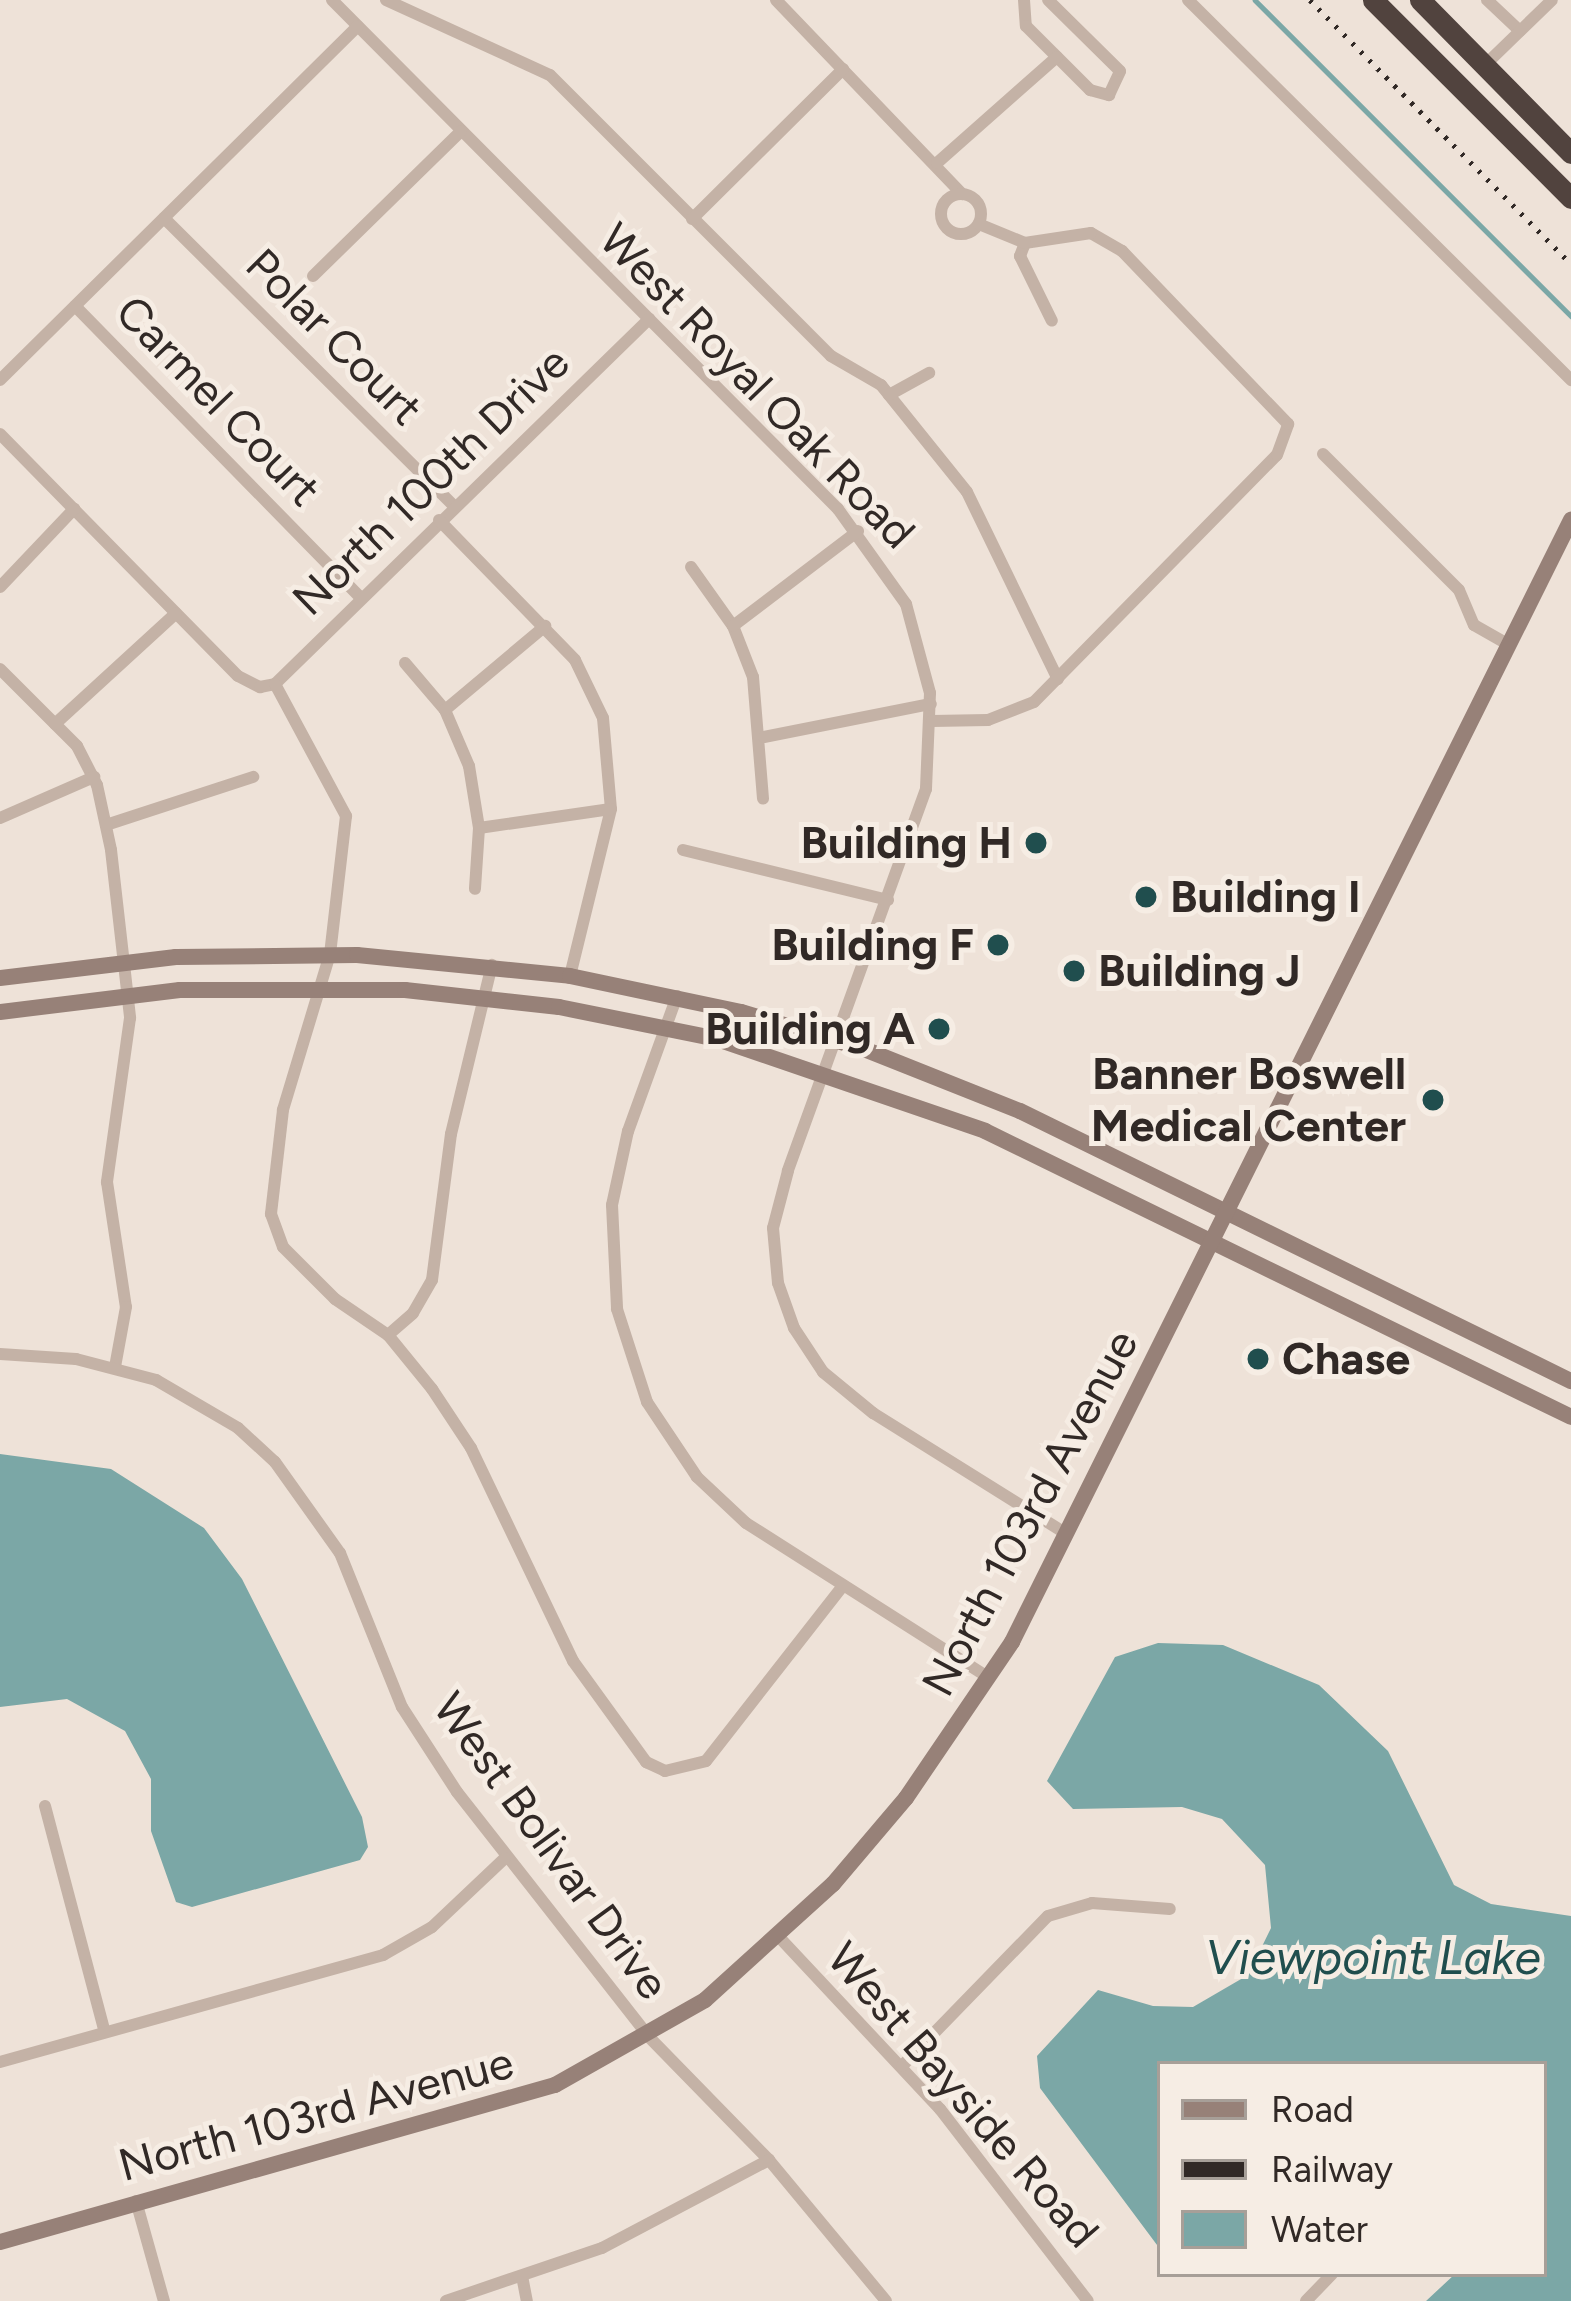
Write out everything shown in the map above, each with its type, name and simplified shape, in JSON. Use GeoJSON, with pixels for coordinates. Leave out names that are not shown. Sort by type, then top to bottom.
{"type":"FeatureCollection","features":[{"type":"Feature","properties":{"kind":"highway"},"geometry":{"type":"LineString","coordinates":[[1373,0],[1571,198]]}},
{"type":"Feature","properties":{"kind":"highway"},"geometry":{"type":"LineString","coordinates":[[1420,0],[1571,153]]}},
{"type":"Feature","properties":{"kind":"street","name":"West Royal Oak Road"},"geometry":{"type":"LineString","coordinates":[[332,0],[858,531],[907,604],[931,704],[923,803],[772,1228],[794,1328],[823,1372],[873,1413],[1067,1534]]}},
{"type":"Feature","properties":{"kind":"street"},"geometry":{"type":"LineString","coordinates":[[386,0],[550,75],[831,356],[889,395],[967,492],[1058,679]]}},
{"type":"Feature","properties":{"kind":"street"},"geometry":{"type":"LineString","coordinates":[[776,0],[962,194],[979,205],[979,224]]}},
{"type":"Feature","properties":{"kind":"street"},"geometry":{"type":"LineString","coordinates":[[1024,0],[1021,20],[1096,94],[1109,95],[1121,80],[1048,0]]}},
{"type":"Feature","properties":{"kind":"street"},"geometry":{"type":"LineString","coordinates":[[1188,0],[1571,380]]}},
{"type":"Feature","properties":{"kind":"street"},"geometry":{"type":"LineString","coordinates":[[1487,0],[1520,32]]}},
{"type":"Feature","properties":{"kind":"street"},"geometry":{"type":"LineString","coordinates":[[1484,64],[1552,0]]}},
{"type":"Feature","properties":{"kind":"street"},"geometry":{"type":"LineString","coordinates":[[0,380],[358,26]]}},
{"type":"Feature","properties":{"kind":"street"},"geometry":{"type":"LineString","coordinates":[[937,163],[1057,57]]}},
{"type":"Feature","properties":{"kind":"street"},"geometry":{"type":"LineString","coordinates":[[692,219],[843,69]]}},
{"type":"Feature","properties":{"kind":"street"},"geometry":{"type":"LineString","coordinates":[[313,276],[461,131]]}},
{"type":"Feature","properties":{"kind":"street"},"geometry":{"type":"LineString","coordinates":[[962,194],[945,202],[945,227],[963,235],[979,224]]}},
{"type":"Feature","properties":{"kind":"street","name":"Polar Court"},"geometry":{"type":"LineString","coordinates":[[164,218],[454,506]]}},
{"type":"Feature","properties":{"kind":"street"},"geometry":{"type":"LineString","coordinates":[[932,721],[1013,714],[1058,679],[1286,445],[1288,424],[1122,251],[1091,233],[1025,243],[979,224]]}},
{"type":"Feature","properties":{"kind":"street"},"geometry":{"type":"LineString","coordinates":[[1025,243],[1020,256],[1052,321]]}},
{"type":"Feature","properties":{"kind":"street","name":"Carmel Court"},"geometry":{"type":"LineString","coordinates":[[75,306],[361,598]]}},
{"type":"Feature","properties":{"kind":"street","name":"North 100th Drive"},"geometry":{"type":"LineString","coordinates":[[268,685],[649,320]]}},
{"type":"Feature","properties":{"kind":"street"},"geometry":{"type":"LineString","coordinates":[[889,395],[929,373]]}},
{"type":"Feature","properties":{"kind":"street"},"geometry":{"type":"LineString","coordinates":[[0,434],[238,676],[268,685],[346,816],[330,954],[283,1110],[271,1214],[283,1247],[335,1299],[388,1335],[471,1448],[557,1632],[646,1762],[665,1771],[706,1761],[842,1587]]}},
{"type":"Feature","properties":{"kind":"street"},"geometry":{"type":"LineString","coordinates":[[1323,454],[1459,590],[1474,625],[1509,645]]}},
{"type":"Feature","properties":{"kind":"street"},"geometry":{"type":"LineString","coordinates":[[0,587],[74,509]]}},
{"type":"Feature","properties":{"kind":"street"},"geometry":{"type":"LineString","coordinates":[[439,520],[575,660],[603,718],[611,808],[570,976]]}},
{"type":"Feature","properties":{"kind":"street","name":"North 103rd Avenue"},"geometry":{"type":"LineString","coordinates":[[0,2242],[135,2200],[555,2085],[648,2036],[779,1937],[875,1837],[989,1678],[1067,1534],[1571,520]]}},
{"type":"Feature","properties":{"kind":"street"},"geometry":{"type":"LineString","coordinates":[[733,626],[858,531]]}},
{"type":"Feature","properties":{"kind":"street"},"geometry":{"type":"LineString","coordinates":[[692,567],[733,626],[764,737],[763,800]]}},
{"type":"Feature","properties":{"kind":"street"},"geometry":{"type":"LineString","coordinates":[[55,724],[176,613]]}},
{"type":"Feature","properties":{"kind":"street"},"geometry":{"type":"LineString","coordinates":[[445,710],[545,626]]}},
{"type":"Feature","properties":{"kind":"street"},"geometry":{"type":"LineString","coordinates":[[404,663],[445,710],[469,766],[479,828],[475,889]]}},
{"type":"Feature","properties":{"kind":"street"},"geometry":{"type":"LineString","coordinates":[[0,669],[55,724],[94,778],[106,825],[129,994],[107,1182],[126,1306],[115,1367]]}},
{"type":"Feature","properties":{"kind":"street"},"geometry":{"type":"LineString","coordinates":[[764,737],[931,704]]}},
{"type":"Feature","properties":{"kind":"street"},"geometry":{"type":"LineString","coordinates":[[0,818],[94,778]]}},
{"type":"Feature","properties":{"kind":"street"},"geometry":{"type":"LineString","coordinates":[[106,825],[253,778]]}},
{"type":"Feature","properties":{"kind":"street"},"geometry":{"type":"LineString","coordinates":[[479,828],[611,808]]}},
{"type":"Feature","properties":{"kind":"street"},"geometry":{"type":"LineString","coordinates":[[683,850],[888,900]]}},
{"type":"Feature","properties":{"kind":"street"},"geometry":{"type":"LineString","coordinates":[[0,978],[127,962],[330,954],[492,965],[676,997],[836,1040],[968,1088],[1571,1382]]}},
{"type":"Feature","properties":{"kind":"street"},"geometry":{"type":"LineString","coordinates":[[388,1335],[413,1312],[432,1280],[451,1133],[492,965]]}},
{"type":"Feature","properties":{"kind":"street"},"geometry":{"type":"LineString","coordinates":[[0,1012],[129,994],[322,987],[487,998],[665,1028],[825,1070],[955,1118],[1571,1417]]}},
{"type":"Feature","properties":{"kind":"street"},"geometry":{"type":"LineString","coordinates":[[676,997],[612,1205],[613,1283],[628,1355],[658,1423],[697,1477],[763,1537],[989,1678]]}},
{"type":"Feature","properties":{"kind":"street"},"geometry":{"type":"LineString","coordinates":[[955,1118],[968,1088]]}},
{"type":"Feature","properties":{"kind":"street"},"geometry":{"type":"LineString","coordinates":[[1386,1326],[1400,1298]]}},
{"type":"Feature","properties":{"kind":"street","name":"West Bolivar Drive"},"geometry":{"type":"LineString","coordinates":[[0,1354],[115,1367],[156,1380],[238,1429],[309,1502],[340,1552],[402,1707],[505,1858],[648,2036],[769,2160],[886,2301]]}},
{"type":"Feature","properties":{"kind":"street"},"geometry":{"type":"LineString","coordinates":[[45,1806],[104,2029]]}},
{"type":"Feature","properties":{"kind":"street"},"geometry":{"type":"LineString","coordinates":[[0,2062],[410,1944],[505,1858]]}},
{"type":"Feature","properties":{"kind":"street"},"geometry":{"type":"LineString","coordinates":[[902,2066],[1048,1916],[1092,1903],[1171,1909]]}},
{"type":"Feature","properties":{"kind":"street","name":"West Bayside Road"},"geometry":{"type":"LineString","coordinates":[[779,1937],[902,2066],[1030,2216],[1088,2301]]}},
{"type":"Feature","properties":{"kind":"street"},"geometry":{"type":"LineString","coordinates":[[446,2301],[646,2228],[769,2160]]}},
{"type":"Feature","properties":{"kind":"street"},"geometry":{"type":"LineString","coordinates":[[135,2200],[164,2301]]}},
{"type":"Feature","properties":{"kind":"street"},"geometry":{"type":"LineString","coordinates":[[522,2276],[527,2301]]}},
{"type":"Feature","properties":{"kind":"street"},"geometry":{"type":"LineString","coordinates":[[1306,2301],[1329,2277]]}},
{"type":"Feature","properties":{"kind":"water"},"geometry":{"type":"Polygon","coordinates":[[[0,1454],[111,1469],[204,1528],[242,1579],[362,1817],[368,1847],[360,1860],[192,1907],[176,1902],[151,1831],[151,1779],[125,1731],[67,1699],[0,1707],[0,1454]]]}},
{"type":"Feature","properties":{"kind":"water","name":"Viewpoint Lake"},"geometry":{"type":"Polygon","coordinates":[[[1158,1643],[1223,1645],[1319,1685],[1388,1751],[1454,1885],[1491,1904],[1571,1916],[1571,2301],[1426,2301],[1452,2277],[1547,2277],[1547,2061],[1157,2061],[1157,2245],[1040,2088],[1037,2056],[1098,1990],[1153,2006],[1193,2007],[1248,1975],[1271,1928],[1265,1865],[1222,1819],[1182,1807],[1073,1809],[1047,1781],[1115,1657],[1158,1643]]]}},
{"type":"Feature","properties":{"kind":"waterway"},"geometry":{"type":"LineString","coordinates":[[1255,0],[1571,316]]}},
{"type":"Feature","properties":{"kind":"railway"},"geometry":{"type":"LineString","coordinates":[[1310,0],[1571,264]]}},
{"type":"Feature","properties":{"kind":"place","name":"Building H"},"geometry":{"type":"Point","coordinates":[1036,843]}},
{"type":"Feature","properties":{"kind":"place","name":"Building I"},"geometry":{"type":"Point","coordinates":[1146,897]}},
{"type":"Feature","properties":{"kind":"place","name":"Building F"},"geometry":{"type":"Point","coordinates":[998,945]}},
{"type":"Feature","properties":{"kind":"place","name":"Building J"},"geometry":{"type":"Point","coordinates":[1074,971]}},
{"type":"Feature","properties":{"kind":"place","name":"Building A"},"geometry":{"type":"Point","coordinates":[939,1029]}},
{"type":"Feature","properties":{"kind":"place","name":"Banner Boswell Medical Center"},"geometry":{"type":"Point","coordinates":[1433,1100]}},
{"type":"Feature","properties":{"kind":"place","name":"Chase"},"geometry":{"type":"Point","coordinates":[1258,1359]}}]}
